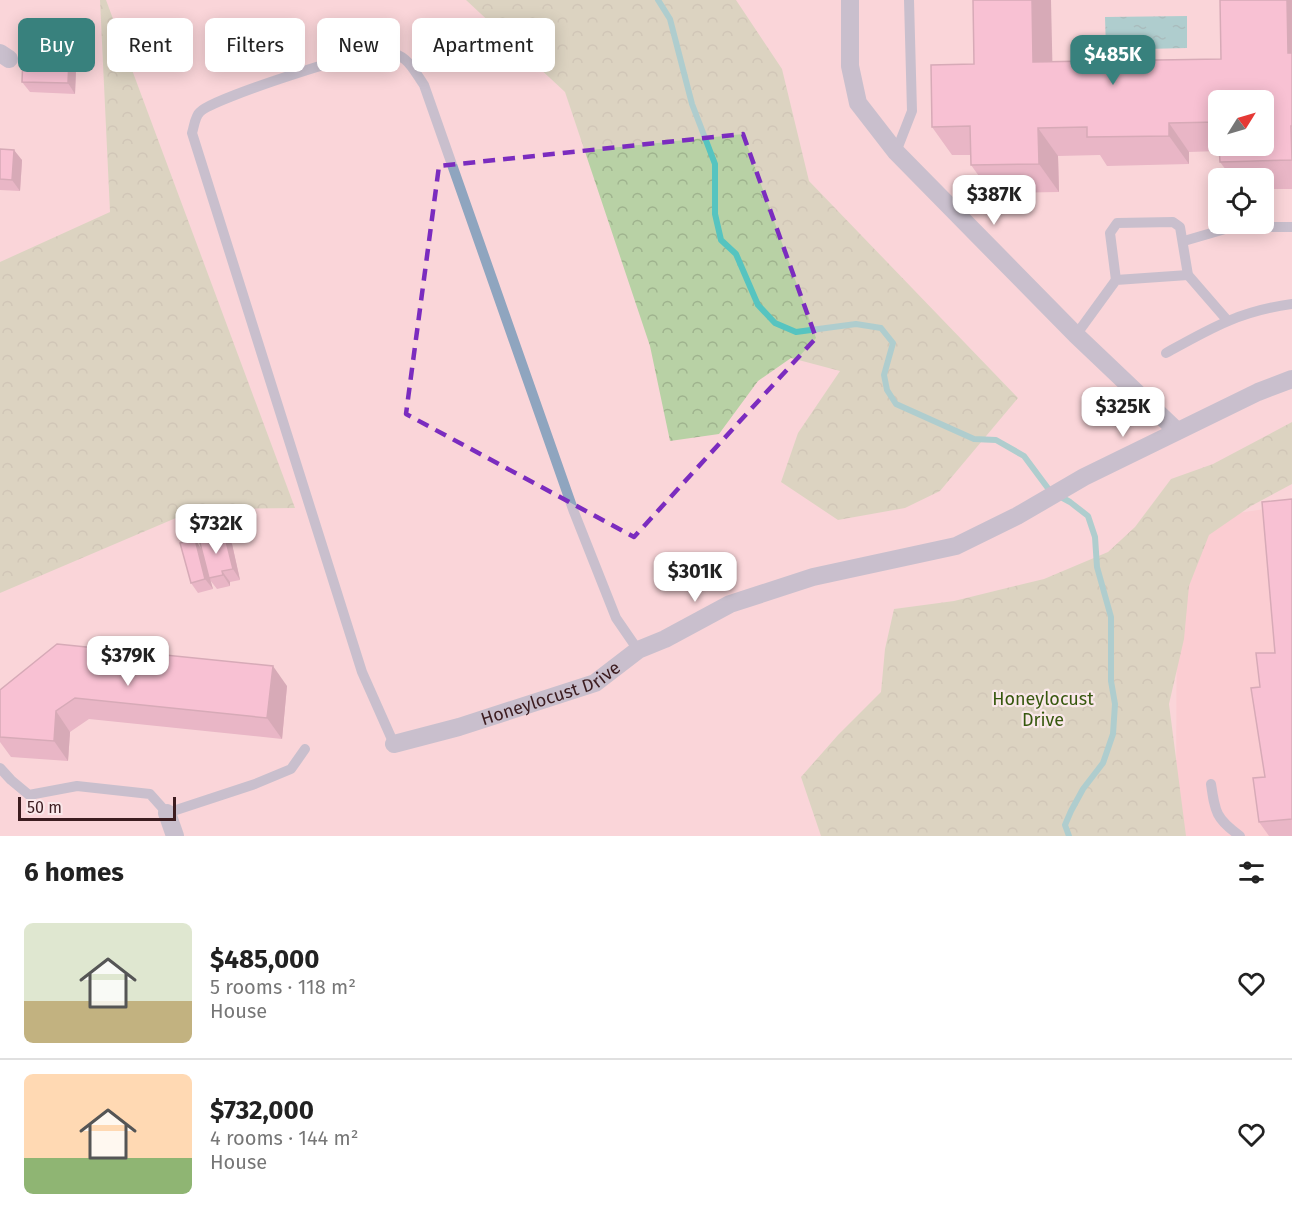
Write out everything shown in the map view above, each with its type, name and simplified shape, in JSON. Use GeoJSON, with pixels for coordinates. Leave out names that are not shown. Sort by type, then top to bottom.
{"type":"FeatureCollection","features":[{"type":"Feature","properties":{"kind":"street"},"geometry":{"type":"LineString","coordinates":[[850,0],[849,66],[858,103],[896,152],[1076,335],[1177,431]]}},
{"type":"Feature","properties":{"kind":"street","name":"Honeylocust Drive"},"geometry":{"type":"LineString","coordinates":[[394,744],[459,727],[595,683],[638,650],[730,604],[813,577],[956,546],[1017,516],[1084,477],[1258,392],[1292,379]]}},
{"type":"Feature","properties":{"kind":"street"},"geometry":{"type":"LineString","coordinates":[[166,813],[175,836]]}},
{"type":"Feature","properties":{"kind":"lane"},"geometry":{"type":"LineString","coordinates":[[896,152],[912,111],[909,0]]}},
{"type":"Feature","properties":{"kind":"lane"},"geometry":{"type":"LineString","coordinates":[[394,744],[362,672],[192,133],[199,112],[220,100],[310,68],[381,50],[404,57],[424,85],[574,512],[611,608],[638,650]]}},
{"type":"Feature","properties":{"kind":"lane"},"geometry":{"type":"LineString","coordinates":[[1076,335],[1116,280],[1110,233],[1117,224],[1173,222],[1180,227],[1188,275],[1227,320]]}},
{"type":"Feature","properties":{"kind":"lane"},"geometry":{"type":"LineString","coordinates":[[1184,241],[1232,227],[1292,227]]}},
{"type":"Feature","properties":{"kind":"lane"},"geometry":{"type":"LineString","coordinates":[[1116,280],[1188,275]]}},
{"type":"Feature","properties":{"kind":"lane"},"geometry":{"type":"LineString","coordinates":[[1166,352],[1227,320],[1266,307],[1292,304]]}},
{"type":"Feature","properties":{"kind":"lane"},"geometry":{"type":"LineString","coordinates":[[0,768],[30,795],[77,786],[150,794],[166,813],[255,784],[291,769],[305,749]]}},
{"type":"Feature","properties":{"kind":"lane"},"geometry":{"type":"LineString","coordinates":[[1211,784],[1215,811],[1227,827],[1240,836]]}},
{"type":"Feature","properties":{"kind":"highlighted area"},"geometry":{"type":"Polygon","coordinates":[[[743,134],[816,338],[634,537],[406,414],[439,166],[743,134]]]}},
{"type":"Feature","properties":{"kind":"shaded area"},"geometry":{"type":"Polygon","coordinates":[[[1292,505],[1292,836],[1176,836],[1177,522],[1292,505]]]}},
{"type":"Feature","properties":{"kind":"green space"},"geometry":{"type":"Polygon","coordinates":[[[100,0],[106,0],[113,18],[107,18],[107,72],[133,72],[295,508],[197,509],[0,593],[0,262],[110,212],[100,0]]]}},
{"type":"Feature","properties":{"kind":"green space"},"geometry":{"type":"Polygon","coordinates":[[[466,0],[736,0],[782,69],[809,181],[1018,398],[940,491],[905,508],[838,520],[781,482],[798,433],[840,371],[791,358],[758,381],[719,434],[670,441],[650,346],[565,92],[543,72],[555,72],[555,18],[485,18],[466,0]]]}},
{"type":"Feature","properties":{"kind":"green space","name":"Honeylocust Drive"},"geometry":{"type":"Polygon","coordinates":[[[1292,422],[1292,484],[1251,506],[1209,535],[1189,586],[1184,639],[1169,704],[1186,836],[821,836],[801,777],[838,735],[881,692],[885,649],[894,609],[954,601],[1044,579],[1108,552],[1135,527],[1171,479],[1213,464],[1292,422]]]}},
{"type":"Feature","properties":{"kind":"water"},"geometry":{"type":"Polygon","coordinates":[[[1187,16],[1187,48],[1106,50],[1105,17],[1187,16]]]}},
{"type":"Feature","properties":{"kind":"building"},"geometry":{"type":"Polygon","coordinates":[[[973,0],[1032,0],[1033,62],[1221,59],[1220,0],[1287,0],[1288,53],[1292,53],[1292,160],[1220,162],[1220,156],[1274,156],[1274,90],[1208,90],[1208,122],[1169,123],[1169,136],[1087,137],[1087,127],[1038,128],[1039,164],[971,165],[970,126],[932,127],[931,65],[974,64],[973,0]]]}},
{"type":"Feature","properties":{"kind":"building"},"geometry":{"type":"Polygon","coordinates":[[[22,72],[68,72],[68,83],[22,82],[22,72]]]}},
{"type":"Feature","properties":{"kind":"building"},"geometry":{"type":"Polygon","coordinates":[[[0,149],[14,150],[12,180],[0,179],[0,149]]]}},
{"type":"Feature","properties":{"kind":"building"},"geometry":{"type":"Polygon","coordinates":[[[1292,499],[1292,819],[1259,822],[1253,778],[1265,777],[1251,688],[1260,687],[1256,653],[1275,653],[1262,502],[1292,499]]]}},
{"type":"Feature","properties":{"kind":"building"},"geometry":{"type":"Polygon","coordinates":[[[224,533],[233,569],[222,571],[223,575],[209,578],[199,539],[224,533]]]}},
{"type":"Feature","properties":{"kind":"building"},"geometry":{"type":"Polygon","coordinates":[[[195,539],[205,579],[191,583],[180,543],[195,539]]]}},
{"type":"Feature","properties":{"kind":"building"},"geometry":{"type":"Polygon","coordinates":[[[57,644],[273,666],[267,718],[75,698],[56,711],[54,741],[0,737],[0,690],[57,644]]]}},
{"type":"Feature","properties":{"kind":"waterway"},"geometry":{"type":"LineString","coordinates":[[658,0],[670,19],[692,104],[715,164],[715,214],[721,240],[736,254],[758,305],[775,323],[796,332],[856,324],[881,328],[893,343],[884,375],[887,390],[896,404],[974,439],[996,440],[1024,456],[1050,491],[1070,502],[1088,516],[1095,537],[1097,567],[1111,617],[1111,681],[1115,704],[1113,734],[1103,763],[1083,789],[1071,811],[1065,825],[1069,836]]}}]}
